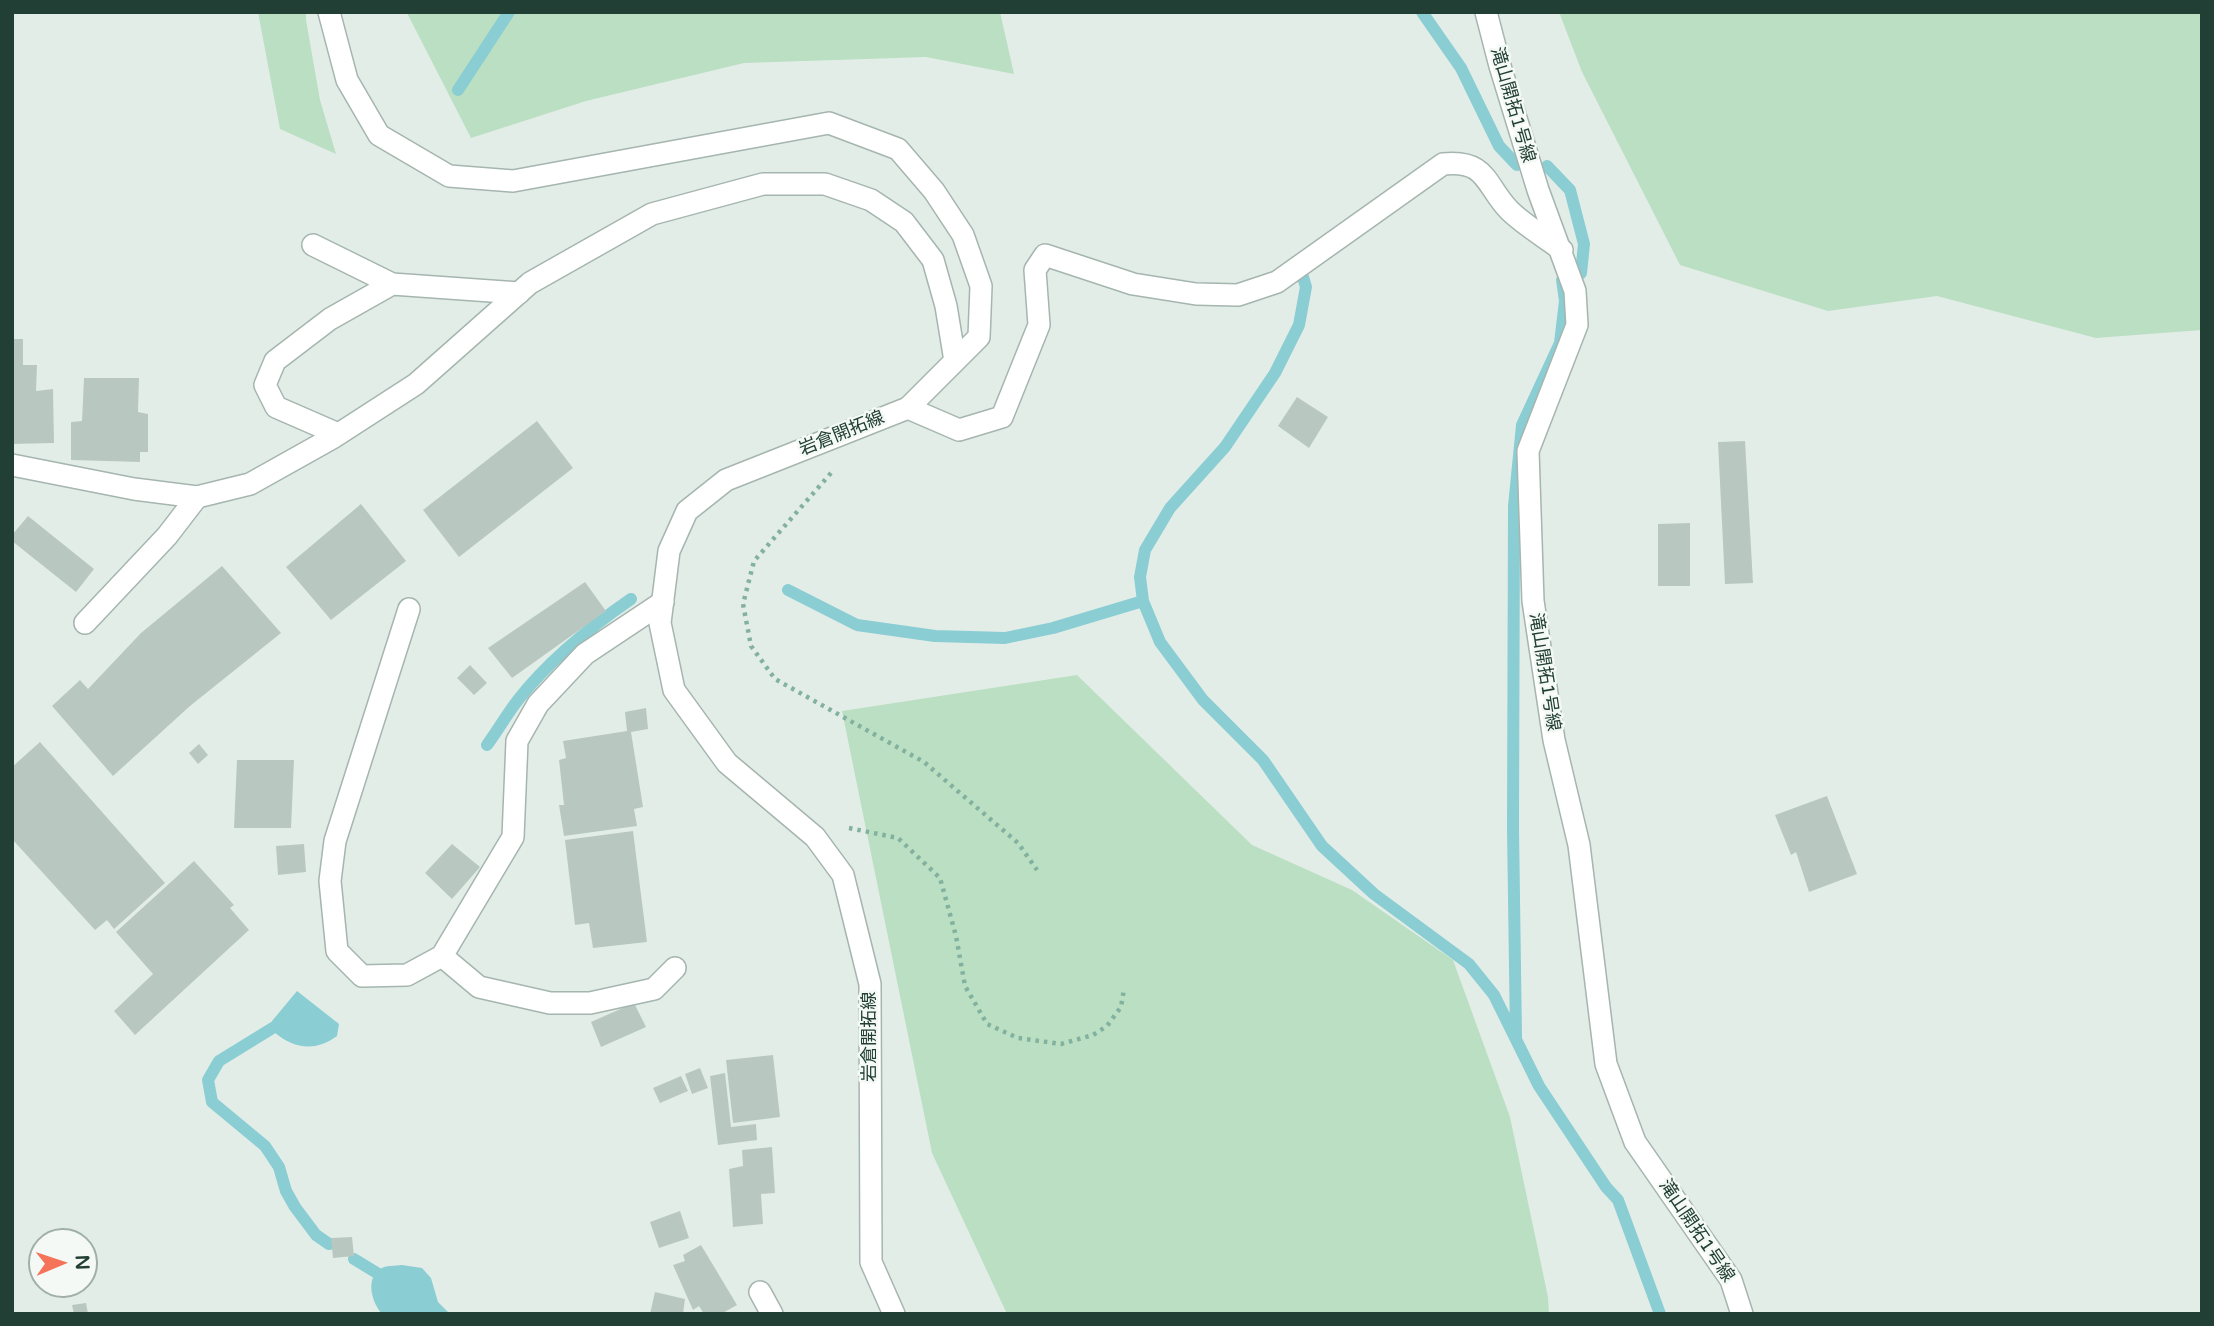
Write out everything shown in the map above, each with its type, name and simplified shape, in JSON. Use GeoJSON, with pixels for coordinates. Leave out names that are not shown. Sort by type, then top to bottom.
{"type":"FeatureCollection","features":[{"type":"Feature","properties":{"kind":"street","name":"岩倉開拓線"},"geometry":{"type":"LineString","coordinates":[[329,12],[347,80],[379,135],[449,176],[513,181],[829,123],[898,149],[934,191],[963,235],[981,286],[979,337],[908,408],[726,480],[687,511],[669,551],[660,623],[674,690],[727,763],[815,837],[843,875],[870,985],[871,1262],[894,1314]]}},
{"type":"Feature","properties":{"kind":"street","name":"滝山開拓1号線"},"geometry":{"type":"LineString","coordinates":[[1486,12],[1538,190],[1575,291],[1577,325],[1528,451],[1533,601],[1554,740],[1578,845],[1606,1064],[1635,1142],[1731,1280],[1742,1314]]}},
{"type":"Feature","properties":{"kind":"street"},"geometry":{"type":"LineString","coordinates":[[908,408],[959,430],[1002,417],[1039,325],[1035,270],[1045,255],[1133,284],[1196,294],[1238,295],[1277,282],[1443,164],[1459,162],[1483,174],[1509,210],[1562,250]]}},
{"type":"Feature","properties":{"kind":"street"},"geometry":{"type":"LineString","coordinates":[[12,465],[134,489],[197,497],[250,484],[338,435],[416,384],[530,283],[652,214],[763,184],[825,184],[871,200],[904,222],[933,260],[946,306],[955,361]]}},
{"type":"Feature","properties":{"kind":"street"},"geometry":{"type":"LineString","coordinates":[[313,245],[392,284],[519,293]]}},
{"type":"Feature","properties":{"kind":"street"},"geometry":{"type":"LineString","coordinates":[[338,435],[276,407],[264,385],[275,361],[330,319],[392,284]]}},
{"type":"Feature","properties":{"kind":"street"},"geometry":{"type":"LineString","coordinates":[[85,624],[167,536],[197,497]]}},
{"type":"Feature","properties":{"kind":"street"},"geometry":{"type":"LineString","coordinates":[[409,609],[335,841],[330,881],[337,951],[362,976],[407,975],[442,956],[513,836],[517,741],[538,704],[585,654],[663,602]]}},
{"type":"Feature","properties":{"kind":"street"},"geometry":{"type":"LineString","coordinates":[[442,956],[479,987],[550,1003],[590,1003],[654,989],[674,968]]}},
{"type":"Feature","properties":{"kind":"street"},"geometry":{"type":"LineString","coordinates":[[760,1292],[772,1314]]}},
{"type":"Feature","properties":{"kind":"path"},"geometry":{"type":"LineString","coordinates":[[832,472],[754,561],[743,604],[751,646],[775,678],[924,762],[1018,843],[1037,870]]}},
{"type":"Feature","properties":{"kind":"path"},"geometry":{"type":"LineString","coordinates":[[815,837],[842,826],[898,838],[940,878],[956,936],[965,986],[987,1024],[1018,1038],[1062,1044],[1093,1035],[1107,1026],[1121,1006],[1124,989]]}},
{"type":"Feature","properties":{"kind":"green space"},"geometry":{"type":"Polygon","coordinates":[[[258,12],[306,12],[320,100],[336,154],[280,129],[258,12]]]}},
{"type":"Feature","properties":{"kind":"green space"},"geometry":{"type":"Polygon","coordinates":[[[1000,12],[1014,74],[926,57],[744,63],[586,101],[471,138],[407,13],[1000,12]]]}},
{"type":"Feature","properties":{"kind":"green space"},"geometry":{"type":"Polygon","coordinates":[[[1559,12],[2202,12],[2202,330],[2096,338],[1937,296],[1828,311],[1680,265],[1582,72],[1559,12]]]}},
{"type":"Feature","properties":{"kind":"green space"},"geometry":{"type":"Polygon","coordinates":[[[1077,675],[1252,845],[1352,890],[1453,960],[1510,1117],[1548,1297],[1549,1314],[1007,1314],[932,1153],[842,711],[1077,675]]]}},
{"type":"Feature","properties":{"kind":"water"},"geometry":{"type":"Polygon","coordinates":[[[297,991],[339,1024],[337,1036],[321,1045],[305,1046],[289,1042],[274,1032],[272,1021],[297,991]]]}},
{"type":"Feature","properties":{"kind":"water"},"geometry":{"type":"Polygon","coordinates":[[[388,1266],[422,1268],[431,1278],[438,1302],[450,1314],[382,1314],[373,1298],[371,1285],[375,1273],[388,1266]]]}},
{"type":"Feature","properties":{"kind":"building"},"geometry":{"type":"Polygon","coordinates":[[[12,339],[23,339],[23,365],[37,365],[36,391],[53,389],[54,443],[12,444],[12,339]]]}},
{"type":"Feature","properties":{"kind":"building"},"geometry":{"type":"Polygon","coordinates":[[[84,378],[139,378],[138,412],[148,414],[148,452],[140,452],[140,462],[71,460],[71,422],[82,421],[84,378]]]}},
{"type":"Feature","properties":{"kind":"building"},"geometry":{"type":"Polygon","coordinates":[[[1297,397],[1328,417],[1309,448],[1278,426],[1297,397]]]}},
{"type":"Feature","properties":{"kind":"building"},"geometry":{"type":"Polygon","coordinates":[[[537,421],[573,468],[459,557],[423,510],[537,421]]]}},
{"type":"Feature","properties":{"kind":"building"},"geometry":{"type":"Polygon","coordinates":[[[1745,441],[1753,583],[1725,584],[1718,442],[1745,441]]]}},
{"type":"Feature","properties":{"kind":"building"},"geometry":{"type":"Polygon","coordinates":[[[361,504],[406,561],[331,620],[286,567],[361,504]]]}},
{"type":"Feature","properties":{"kind":"building"},"geometry":{"type":"Polygon","coordinates":[[[28,516],[94,569],[76,592],[12,541],[12,535],[28,516]]]}},
{"type":"Feature","properties":{"kind":"building"},"geometry":{"type":"Polygon","coordinates":[[[1690,523],[1690,586],[1658,586],[1658,524],[1690,523]]]}},
{"type":"Feature","properties":{"kind":"building"},"geometry":{"type":"Polygon","coordinates":[[[222,566],[281,633],[190,706],[113,776],[52,706],[80,680],[88,689],[141,633],[222,566]]]}},
{"type":"Feature","properties":{"kind":"building"},"geometry":{"type":"Polygon","coordinates":[[[585,582],[606,611],[512,678],[488,648],[585,582]]]}},
{"type":"Feature","properties":{"kind":"building"},"geometry":{"type":"Polygon","coordinates":[[[470,665],[487,683],[474,695],[457,678],[470,665]]]}},
{"type":"Feature","properties":{"kind":"building"},"geometry":{"type":"Polygon","coordinates":[[[646,708],[648,729],[631,732],[643,807],[634,809],[637,826],[564,836],[559,805],[564,805],[559,760],[566,758],[563,741],[627,731],[625,712],[646,708]]]}},
{"type":"Feature","properties":{"kind":"building"},"geometry":{"type":"Polygon","coordinates":[[[40,742],[165,883],[114,929],[107,920],[95,930],[12,839],[12,767],[40,742]]]}},
{"type":"Feature","properties":{"kind":"building"},"geometry":{"type":"Polygon","coordinates":[[[199,744],[208,755],[198,764],[189,753],[199,744]]]}},
{"type":"Feature","properties":{"kind":"building"},"geometry":{"type":"Polygon","coordinates":[[[237,760],[294,760],[291,828],[234,828],[237,760]]]}},
{"type":"Feature","properties":{"kind":"building"},"geometry":{"type":"Polygon","coordinates":[[[1827,796],[1857,874],[1809,892],[1796,852],[1791,855],[1775,815],[1827,796]]]}},
{"type":"Feature","properties":{"kind":"building"},"geometry":{"type":"Polygon","coordinates":[[[633,831],[647,942],[593,948],[589,923],[575,925],[565,840],[633,831]]]}},
{"type":"Feature","properties":{"kind":"building"},"geometry":{"type":"Polygon","coordinates":[[[304,844],[306,872],[278,875],[276,846],[304,844]]]}},
{"type":"Feature","properties":{"kind":"building"},"geometry":{"type":"Polygon","coordinates":[[[452,844],[480,867],[452,899],[425,873],[452,844]]]}},
{"type":"Feature","properties":{"kind":"building"},"geometry":{"type":"Polygon","coordinates":[[[194,861],[234,905],[230,908],[249,930],[135,1035],[114,1011],[153,974],[116,932],[194,861]]]}},
{"type":"Feature","properties":{"kind":"building"},"geometry":{"type":"Polygon","coordinates":[[[634,1003],[646,1027],[601,1047],[591,1022],[634,1003]]]}},
{"type":"Feature","properties":{"kind":"building"},"geometry":{"type":"Polygon","coordinates":[[[773,1055],[780,1117],[733,1123],[726,1060],[773,1055]]]}},
{"type":"Feature","properties":{"kind":"building"},"geometry":{"type":"Polygon","coordinates":[[[700,1068],[708,1088],[692,1094],[685,1074],[700,1068]]]}},
{"type":"Feature","properties":{"kind":"building"},"geometry":{"type":"Polygon","coordinates":[[[725,1073],[731,1127],[756,1124],[757,1140],[718,1145],[710,1076],[725,1073]]]}},
{"type":"Feature","properties":{"kind":"building"},"geometry":{"type":"Polygon","coordinates":[[[681,1076],[688,1091],[660,1103],[653,1088],[681,1076]]]}},
{"type":"Feature","properties":{"kind":"building"},"geometry":{"type":"Polygon","coordinates":[[[772,1147],[775,1193],[761,1194],[763,1224],[733,1227],[729,1169],[743,1166],[742,1150],[772,1147]]]}},
{"type":"Feature","properties":{"kind":"building"},"geometry":{"type":"Polygon","coordinates":[[[680,1211],[689,1238],[659,1248],[650,1222],[680,1211]]]}},
{"type":"Feature","properties":{"kind":"building"},"geometry":{"type":"Polygon","coordinates":[[[352,1237],[354,1256],[333,1258],[331,1238],[352,1237]]]}},
{"type":"Feature","properties":{"kind":"building"},"geometry":{"type":"Polygon","coordinates":[[[701,1245],[737,1305],[721,1314],[704,1314],[699,1306],[693,1310],[673,1265],[685,1261],[683,1255],[701,1245]]]}},
{"type":"Feature","properties":{"kind":"building"},"geometry":{"type":"Polygon","coordinates":[[[655,1292],[685,1299],[683,1314],[650,1314],[655,1292]]]}},
{"type":"Feature","properties":{"kind":"building"},"geometry":{"type":"Polygon","coordinates":[[[86,1303],[88,1314],[74,1314],[72,1305],[86,1303]]]}},
{"type":"Feature","properties":{"kind":"waterway"},"geometry":{"type":"LineString","coordinates":[[458,90],[509,12]]}},
{"type":"Feature","properties":{"kind":"waterway"},"geometry":{"type":"LineString","coordinates":[[1422,12],[1461,68],[1499,146],[1517,165]]}},
{"type":"Feature","properties":{"kind":"waterway"},"geometry":{"type":"LineString","coordinates":[[1547,166],[1570,190],[1584,244],[1581,273]]}},
{"type":"Feature","properties":{"kind":"waterway"},"geometry":{"type":"LineString","coordinates":[[1303,277],[1306,287],[1299,325],[1275,373],[1225,447],[1170,508],[1145,550],[1140,577],[1143,601],[1160,642],[1203,700],[1263,760],[1322,846],[1374,894],[1469,964],[1494,995],[1539,1086],[1606,1187],[1618,1200],[1660,1314]]}},
{"type":"Feature","properties":{"kind":"waterway"},"geometry":{"type":"LineString","coordinates":[[1516,1037],[1513,828],[1514,506],[1522,425],[1560,343],[1565,301],[1562,280]]}},
{"type":"Feature","properties":{"kind":"waterway"},"geometry":{"type":"LineString","coordinates":[[788,590],[857,625],[935,636],[1005,638],[1053,628],[1143,601]]}},
{"type":"Feature","properties":{"kind":"waterway"},"geometry":{"type":"LineString","coordinates":[[487,745],[518,700],[543,671],[585,633],[631,599]]}},
{"type":"Feature","properties":{"kind":"waterway"},"geometry":{"type":"LineString","coordinates":[[284,1021],[219,1061],[208,1080],[212,1102],[265,1146],[279,1167],[286,1191],[295,1207],[316,1235],[329,1244]]}},
{"type":"Feature","properties":{"kind":"waterway"},"geometry":{"type":"LineString","coordinates":[[354,1259],[390,1281]]}}]}
